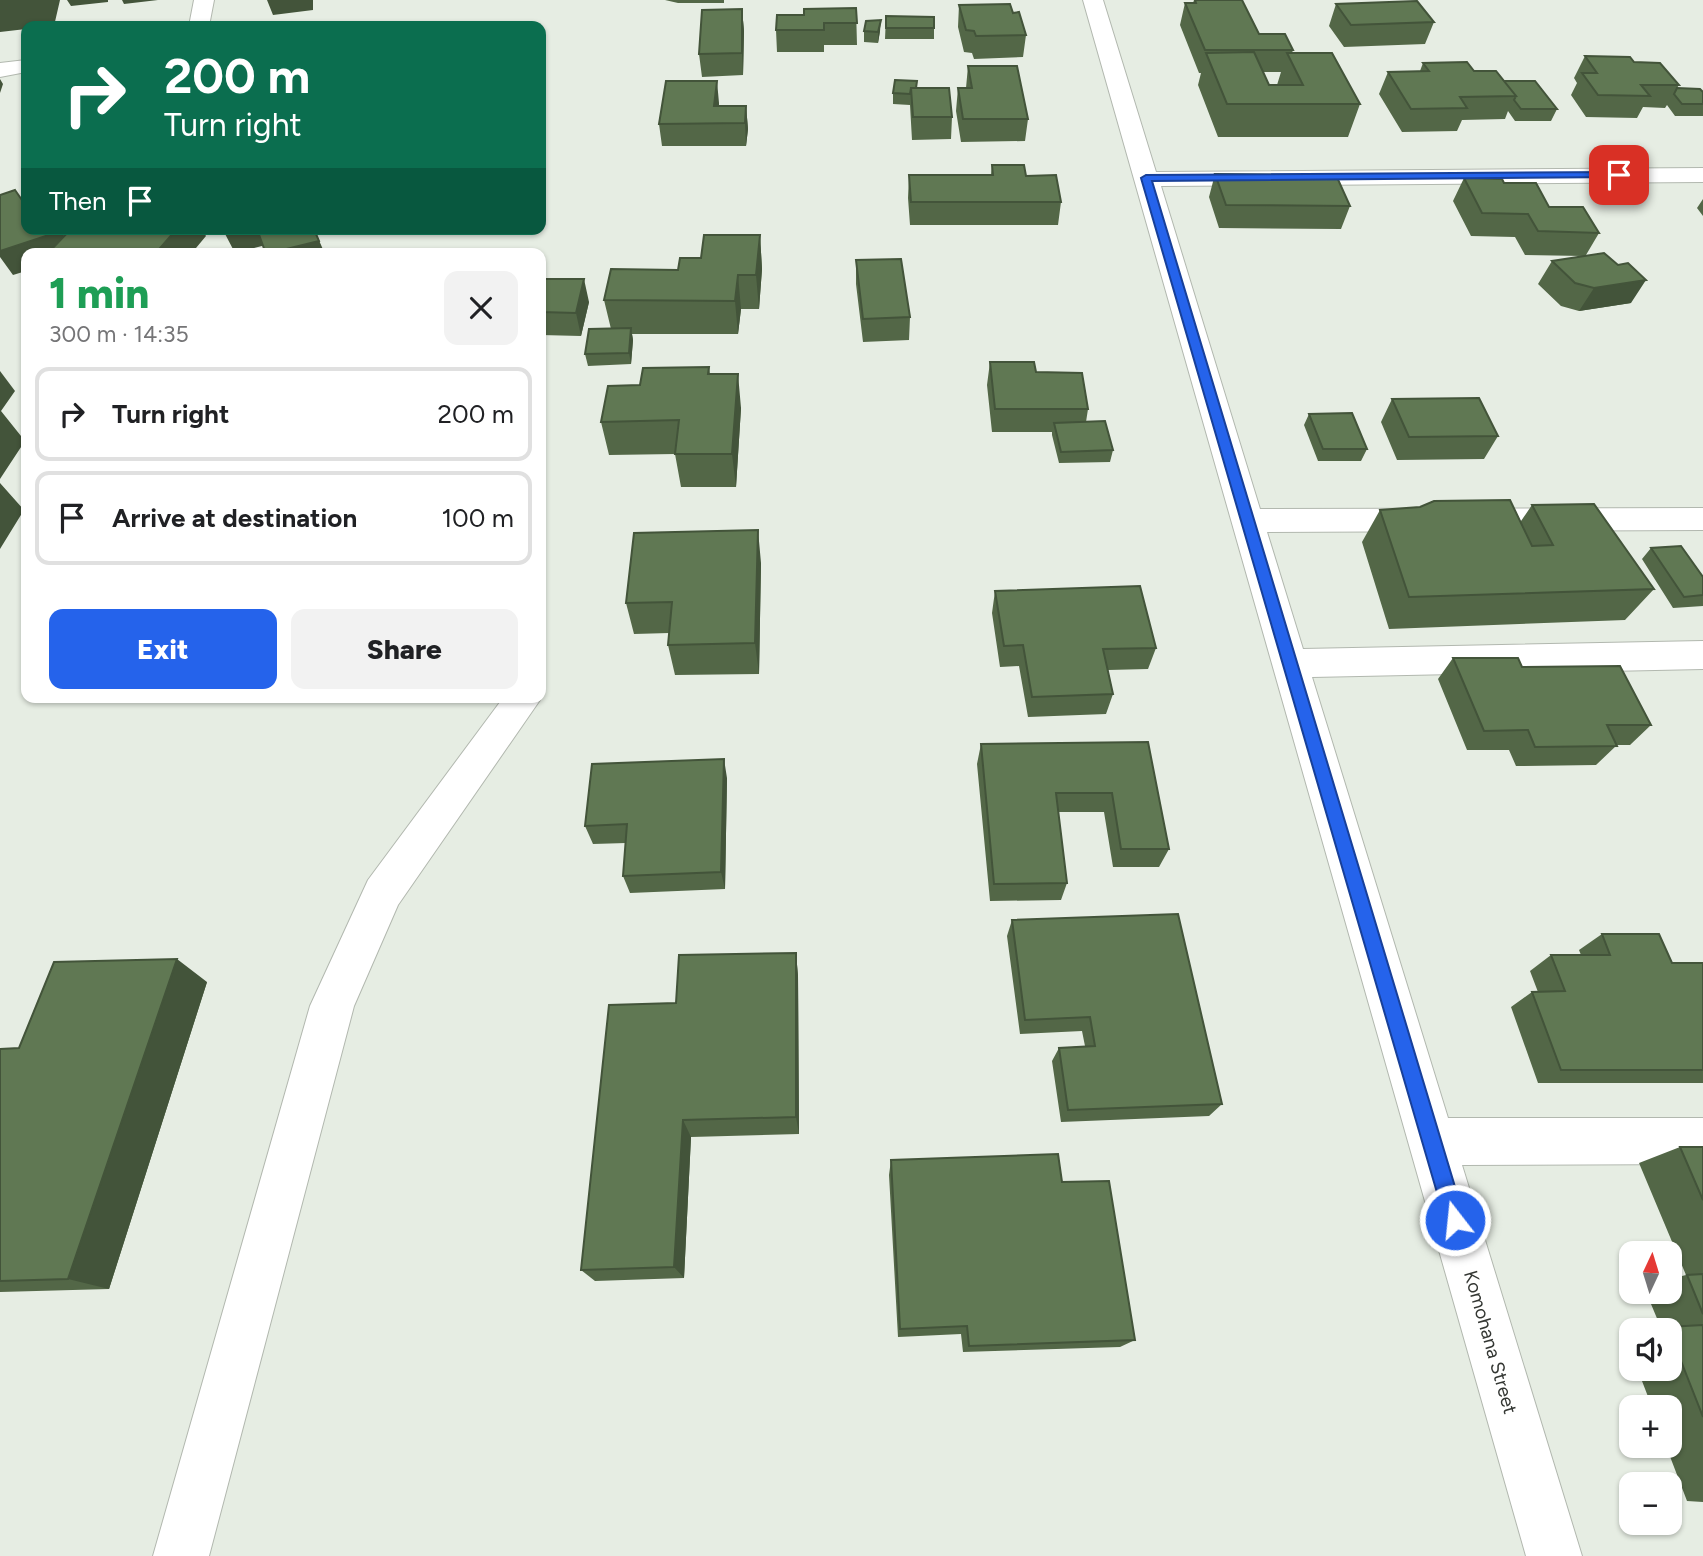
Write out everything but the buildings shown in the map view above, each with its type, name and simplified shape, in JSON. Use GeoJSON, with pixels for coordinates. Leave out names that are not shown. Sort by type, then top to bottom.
{"type":"FeatureCollection","features":[{"type":"Feature","properties":{"kind":"street"},"geometry":{"type":"LineString","coordinates":[[200,21],[204,0]]}},
{"type":"Feature","properties":{"kind":"street","name":"Komohana Street"},"geometry":{"type":"LineString","coordinates":[[1093,0],[1554,1556]]}},
{"type":"Feature","properties":{"kind":"street"},"geometry":{"type":"LineString","coordinates":[[0,70],[21,67]]}},
{"type":"Feature","properties":{"kind":"street"},"geometry":{"type":"LineString","coordinates":[[1146,178],[1703,175]]}},
{"type":"Feature","properties":{"kind":"street"},"geometry":{"type":"LineString","coordinates":[[1248,522],[1703,519]]}},
{"type":"Feature","properties":{"kind":"street"},"geometry":{"type":"LineString","coordinates":[[1290,663],[1703,655]]}},
{"type":"Feature","properties":{"kind":"street"},"geometry":{"type":"LineString","coordinates":[[181,1556],[332,1006],[383,893],[521,703]]}},
{"type":"Feature","properties":{"kind":"street"},"geometry":{"type":"LineString","coordinates":[[1432,1142],[1703,1141]]}},
{"type":"Feature","properties":{"kind":"route"},"geometry":{"type":"LineString","coordinates":[[1455,1220],[1146,178],[1619,175]]}}]}
